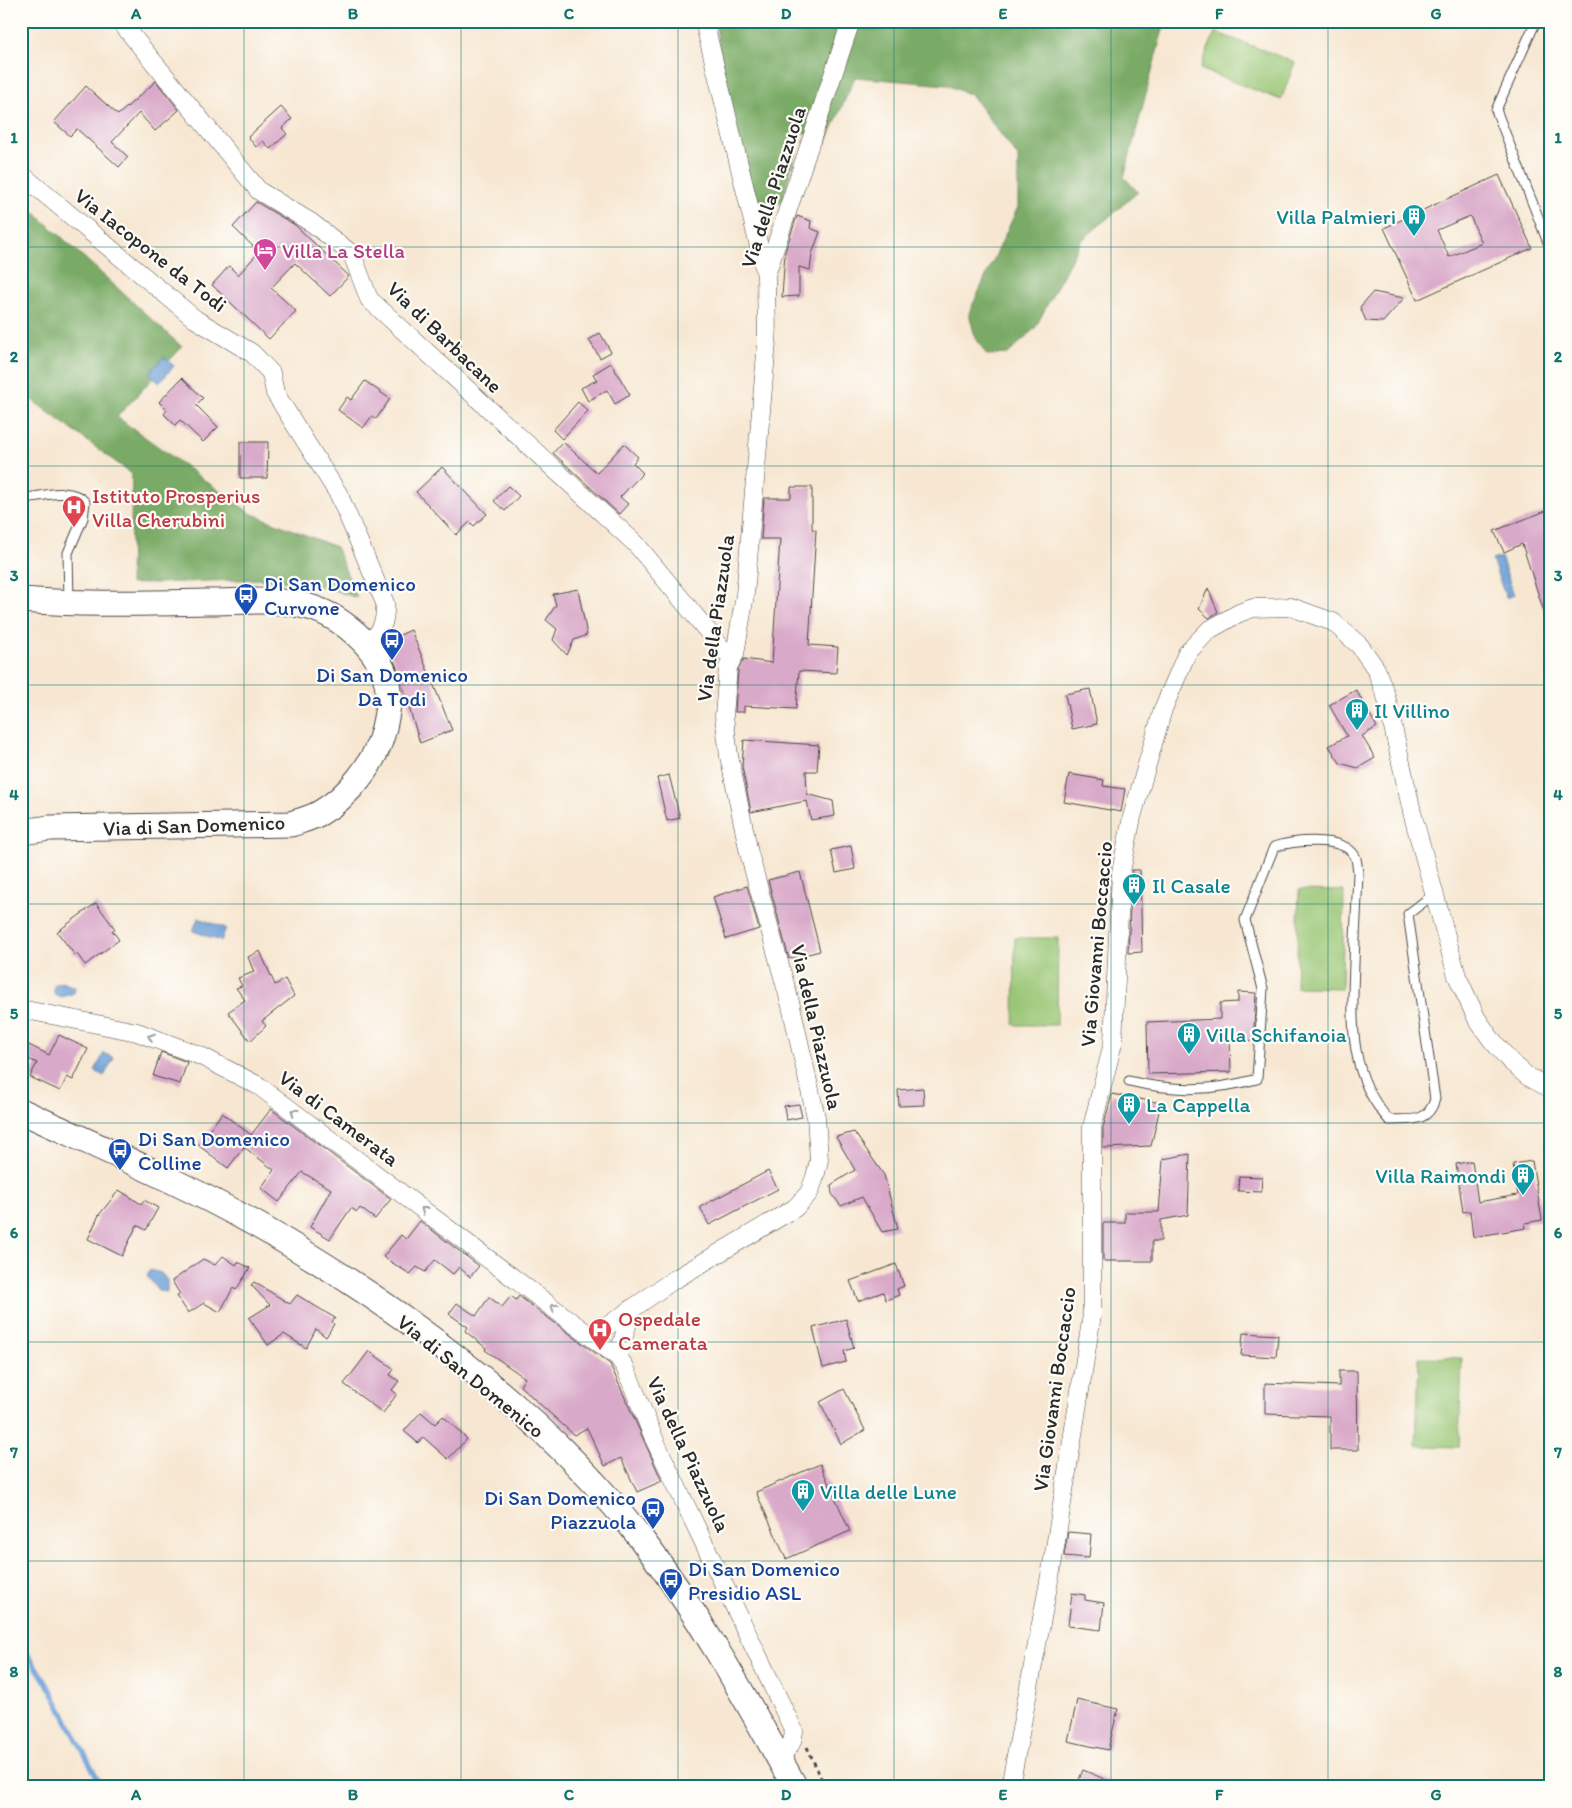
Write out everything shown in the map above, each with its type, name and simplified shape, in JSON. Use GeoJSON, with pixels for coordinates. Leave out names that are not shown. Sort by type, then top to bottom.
{"type":"FeatureCollection","features":[{"type":"Feature","properties":{"kind":"main road","name":"Via di San Domenico"},"geometry":{"type":"LineString","coordinates":[[21,600],[301,604],[336,620],[366,645],[381,666],[387,684],[388,711],[380,745],[370,762],[341,798],[319,814],[291,824],[267,826],[50,828],[21,832]]}},
{"type":"Feature","properties":{"kind":"main road","name":"Via di San Domenico"},"geometry":{"type":"LineString","coordinates":[[21,1111],[258,1226],[348,1282],[441,1346],[509,1401],[570,1458],[641,1538],[717,1647],[795,1787]]}},
{"type":"Feature","properties":{"kind":"street","name":"Via di Barbacane"},"geometry":{"type":"LineString","coordinates":[[120,21],[259,191],[312,222],[352,254],[369,298],[636,544],[724,651],[735,654]]}},
{"type":"Feature","properties":{"kind":"street"},"geometry":{"type":"LineString","coordinates":[[704,21],[766,275]]}},
{"type":"Feature","properties":{"kind":"street","name":"Via della Piazzuola"},"geometry":{"type":"LineString","coordinates":[[778,1757],[789,1749],[793,1742],[794,1731],[655,1441],[625,1367],[618,1357],[592,1336],[632,1308],[795,1208],[809,1193],[819,1160],[816,1117],[791,1006],[749,853],[729,756],[724,716],[728,667],[735,654],[745,595],[766,352],[766,275],[850,21]]}},
{"type":"Feature","properties":{"kind":"street","name":"Via Iacopone da Todi"},"geometry":{"type":"LineString","coordinates":[[21,174],[195,319],[244,348],[264,363],[271,373],[275,393],[339,495],[385,603],[386,617],[382,628],[366,645]]}},
{"type":"Feature","properties":{"kind":"street","name":"Via Giovanni Boccaccio"},"geometry":{"type":"LineString","coordinates":[[1010,1787],[1053,1560],[1092,1315],[1092,1127],[1113,1043],[1120,872],[1132,818],[1163,709],[1187,652],[1209,630],[1239,612],[1270,606],[1291,606],[1334,622],[1360,646],[1376,669],[1386,696],[1413,816],[1456,976],[1477,1019],[1510,1061],[1527,1076],[1551,1089]]}},
{"type":"Feature","properties":{"kind":"street","name":"Via di Camerata"},"geometry":{"type":"LineString","coordinates":[[21,1009],[137,1032],[201,1056],[259,1086],[592,1336]]}},
{"type":"Feature","properties":{"kind":"street"},"geometry":{"type":"LineString","coordinates":[[618,1357],[632,1308]]}},
{"type":"Feature","properties":{"kind":"lane"},"geometry":{"type":"LineString","coordinates":[[1536,21],[1496,110],[1551,250]]}},
{"type":"Feature","properties":{"kind":"lane"},"geometry":{"type":"LineString","coordinates":[[21,498],[39,498],[68,492],[78,494],[84,502],[83,518],[68,553],[69,602]]}},
{"type":"Feature","properties":{"kind":"lane"},"geometry":{"type":"LineString","coordinates":[[1129,1081],[1160,1088],[1225,1088],[1257,1079],[1263,989],[1244,920],[1274,847],[1287,843],[1320,841],[1343,847],[1349,851],[1354,856],[1358,872],[1352,1029],[1360,1072],[1379,1109],[1389,1120],[1422,1118],[1432,1110],[1435,1099],[1408,914],[1434,894]]}},
{"type":"Feature","properties":{"kind":"path"},"geometry":{"type":"LineString","coordinates":[[803,1738],[825,1787]]}},
{"type":"Feature","properties":{"kind":"green space"},"geometry":{"type":"Polygon","coordinates":[[[715,21],[1162,21],[1164,25],[1124,177],[1138,192],[1081,241],[1035,328],[1008,354],[987,355],[975,337],[969,313],[1018,207],[1018,157],[971,95],[947,85],[855,77],[826,143],[801,131],[782,203],[744,204],[715,21]]]}},
{"type":"Feature","properties":{"kind":"green space"},"geometry":{"type":"Polygon","coordinates":[[[1215,32],[1295,62],[1281,100],[1200,69],[1215,32]]]}},
{"type":"Feature","properties":{"kind":"green space"},"geometry":{"type":"Polygon","coordinates":[[[21,200],[182,347],[117,417],[250,513],[336,547],[357,598],[324,587],[264,579],[130,584],[132,474],[21,392],[21,200]]]}},
{"type":"Feature","properties":{"kind":"green space"},"geometry":{"type":"Polygon","coordinates":[[[1299,890],[1344,891],[1342,988],[1296,987],[1299,890]]]}},
{"type":"Feature","properties":{"kind":"green space"},"geometry":{"type":"Polygon","coordinates":[[[1015,938],[1058,938],[1057,1025],[1014,1025],[1015,938]]]}},
{"type":"Feature","properties":{"kind":"green space"},"geometry":{"type":"Polygon","coordinates":[[[1419,1357],[1462,1358],[1459,1447],[1416,1446],[1419,1357]]]}},
{"type":"Feature","properties":{"kind":"water"},"geometry":{"type":"Polygon","coordinates":[[[164,357],[174,366],[159,383],[149,373],[164,357]]]}},
{"type":"Feature","properties":{"kind":"water"},"geometry":{"type":"Polygon","coordinates":[[[1501,557],[1514,595],[1506,598],[1492,560],[1501,557]]]}},
{"type":"Feature","properties":{"kind":"water"},"geometry":{"type":"Polygon","coordinates":[[[198,918],[226,928],[221,941],[193,931],[198,918]]]}},
{"type":"Feature","properties":{"kind":"water"},"geometry":{"type":"Polygon","coordinates":[[[61,982],[75,987],[74,993],[62,997],[54,994],[54,985],[61,982]]]}},
{"type":"Feature","properties":{"kind":"water"},"geometry":{"type":"Polygon","coordinates":[[[104,1053],[114,1058],[104,1076],[95,1071],[104,1053]]]}},
{"type":"Feature","properties":{"kind":"water"},"geometry":{"type":"Polygon","coordinates":[[[150,1270],[161,1273],[167,1280],[167,1292],[159,1291],[147,1276],[150,1270]]]}},
{"type":"Feature","properties":{"kind":"building"},"geometry":{"type":"Polygon","coordinates":[[[156,81],[179,110],[155,131],[139,113],[112,142],[128,157],[119,167],[77,129],[70,136],[54,122],[86,86],[118,115],[156,81]]]}},
{"type":"Feature","properties":{"kind":"building"},"geometry":{"type":"Polygon","coordinates":[[[281,107],[292,119],[282,128],[287,134],[270,149],[263,141],[256,147],[248,137],[281,107]]]}},
{"type":"Feature","properties":{"kind":"building","name":"Villa Palmieri"},"geometry":{"type":"Polygon","coordinates":[[[1499,175],[1532,248],[1417,300],[1384,228],[1499,175]],[[1470,216],[1437,230],[1449,257],[1482,243],[1470,216]]]}},
{"type":"Feature","properties":{"kind":"building","name":"Villa La Stella"},"geometry":{"type":"Polygon","coordinates":[[[256,202],[295,225],[349,276],[330,296],[295,263],[271,288],[296,311],[269,339],[212,285],[229,266],[238,275],[259,252],[233,227],[256,202]]]}},
{"type":"Feature","properties":{"kind":"building"},"geometry":{"type":"Polygon","coordinates":[[[797,216],[811,221],[810,228],[820,232],[812,254],[810,270],[799,267],[799,296],[782,297],[785,252],[797,216]]]}},
{"type":"Feature","properties":{"kind":"building"},"geometry":{"type":"Polygon","coordinates":[[[1373,292],[1404,298],[1383,322],[1366,321],[1360,307],[1373,292]]]}},
{"type":"Feature","properties":{"kind":"building"},"geometry":{"type":"Polygon","coordinates":[[[600,333],[611,352],[600,358],[589,340],[600,333]]]}},
{"type":"Feature","properties":{"kind":"building"},"geometry":{"type":"Polygon","coordinates":[[[611,363],[630,395],[615,404],[607,390],[588,401],[581,388],[597,380],[593,374],[611,363]]]}},
{"type":"Feature","properties":{"kind":"building"},"geometry":{"type":"Polygon","coordinates":[[[182,378],[203,398],[196,405],[218,427],[203,442],[180,420],[175,425],[164,414],[167,410],[159,402],[182,378]]]}},
{"type":"Feature","properties":{"kind":"building"},"geometry":{"type":"Polygon","coordinates":[[[365,381],[390,399],[376,419],[372,416],[363,428],[338,410],[347,397],[351,400],[365,381]]]}},
{"type":"Feature","properties":{"kind":"building"},"geometry":{"type":"Polygon","coordinates":[[[578,402],[588,411],[562,439],[553,430],[578,402]]]}},
{"type":"Feature","properties":{"kind":"building"},"geometry":{"type":"Polygon","coordinates":[[[240,442],[268,442],[267,478],[240,478],[240,442]]]}},
{"type":"Feature","properties":{"kind":"building"},"geometry":{"type":"Polygon","coordinates":[[[563,442],[597,473],[624,444],[638,457],[633,463],[643,473],[620,497],[628,504],[619,514],[553,453],[563,442]]]}},
{"type":"Feature","properties":{"kind":"building"},"geometry":{"type":"Polygon","coordinates":[[[442,467],[487,514],[474,526],[470,522],[456,535],[416,492],[442,467]]]}},
{"type":"Feature","properties":{"kind":"building"},"geometry":{"type":"Polygon","coordinates":[[[508,486],[519,496],[505,511],[494,501],[508,486]]]}},
{"type":"Feature","properties":{"kind":"building"},"geometry":{"type":"Polygon","coordinates":[[[791,487],[812,487],[812,529],[816,530],[809,645],[838,647],[836,673],[799,671],[796,709],[744,706],[744,712],[735,712],[738,670],[744,659],[772,663],[780,539],[761,539],[764,498],[791,498],[791,487]]]}},
{"type":"Feature","properties":{"kind":"building"},"geometry":{"type":"Polygon","coordinates":[[[1551,509],[1551,623],[1548,624],[1522,544],[1504,552],[1494,531],[1551,509]]]}},
{"type":"Feature","properties":{"kind":"building"},"geometry":{"type":"Polygon","coordinates":[[[1208,588],[1218,612],[1209,618],[1199,609],[1208,588]]]}},
{"type":"Feature","properties":{"kind":"building"},"geometry":{"type":"Polygon","coordinates":[[[578,589],[587,635],[574,640],[567,655],[553,640],[557,629],[546,620],[556,605],[553,594],[578,589]]]}},
{"type":"Feature","properties":{"kind":"building"},"geometry":{"type":"Polygon","coordinates":[[[411,630],[452,730],[420,743],[396,665],[384,642],[411,630]]]}},
{"type":"Feature","properties":{"kind":"building"},"geometry":{"type":"Polygon","coordinates":[[[1090,689],[1097,724],[1072,729],[1065,694],[1090,689]]]}},
{"type":"Feature","properties":{"kind":"building","name":"Il Villino"},"geometry":{"type":"Polygon","coordinates":[[[1356,690],[1377,727],[1362,736],[1375,758],[1358,768],[1340,763],[1329,746],[1347,736],[1329,705],[1356,690]]]}},
{"type":"Feature","properties":{"kind":"building"},"geometry":{"type":"Polygon","coordinates":[[[744,740],[819,745],[817,771],[806,771],[807,794],[833,801],[835,816],[811,820],[807,801],[751,812],[742,766],[744,740]]]}},
{"type":"Feature","properties":{"kind":"building"},"geometry":{"type":"Polygon","coordinates":[[[1069,774],[1104,780],[1103,786],[1125,789],[1121,812],[1064,802],[1069,774]]]}},
{"type":"Feature","properties":{"kind":"building"},"geometry":{"type":"Polygon","coordinates":[[[669,775],[680,818],[667,821],[657,778],[669,775]]]}},
{"type":"Feature","properties":{"kind":"building"},"geometry":{"type":"Polygon","coordinates":[[[851,846],[855,869],[836,873],[831,850],[851,846]]]}},
{"type":"Feature","properties":{"kind":"building"},"geometry":{"type":"Polygon","coordinates":[[[1132,870],[1140,870],[1142,952],[1128,953],[1132,870]]]}},
{"type":"Feature","properties":{"kind":"building"},"geometry":{"type":"Polygon","coordinates":[[[800,872],[820,951],[789,959],[768,880],[800,872]]]}},
{"type":"Feature","properties":{"kind":"building"},"geometry":{"type":"Polygon","coordinates":[[[747,886],[759,929],[726,939],[713,897],[747,886]]]}},
{"type":"Feature","properties":{"kind":"building"},"geometry":{"type":"Polygon","coordinates":[[[96,903],[115,929],[112,930],[119,940],[85,965],[57,932],[96,903]]]}},
{"type":"Feature","properties":{"kind":"building"},"geometry":{"type":"Polygon","coordinates":[[[260,951],[275,985],[285,979],[294,996],[262,1021],[266,1026],[250,1041],[228,1012],[245,1000],[236,988],[242,986],[238,978],[254,972],[248,957],[260,951]]]}},
{"type":"Feature","properties":{"kind":"building","name":"Villa Schifanoia"},"geometry":{"type":"Polygon","coordinates":[[[1238,992],[1256,993],[1253,1041],[1230,1039],[1231,1072],[1148,1074],[1147,1022],[1220,1019],[1220,1003],[1238,1002],[1238,992]]]}},
{"type":"Feature","properties":{"kind":"building"},"geometry":{"type":"Polygon","coordinates":[[[59,1035],[88,1049],[73,1080],[67,1077],[60,1091],[30,1077],[37,1063],[21,1056],[25,1043],[49,1055],[59,1035]]]}},
{"type":"Feature","properties":{"kind":"building"},"geometry":{"type":"Polygon","coordinates":[[[161,1052],[187,1062],[180,1084],[153,1076],[161,1052]]]}},
{"type":"Feature","properties":{"kind":"building"},"geometry":{"type":"Polygon","coordinates":[[[923,1088],[924,1105],[899,1106],[898,1090],[923,1088]]]}},
{"type":"Feature","properties":{"kind":"building","name":"La Cappella"},"geometry":{"type":"Polygon","coordinates":[[[1112,1094],[1161,1103],[1151,1146],[1103,1148],[1103,1128],[1112,1094]]]}},
{"type":"Feature","properties":{"kind":"building"},"geometry":{"type":"Polygon","coordinates":[[[799,1104],[802,1117],[786,1120],[784,1106],[799,1104]]]}},
{"type":"Feature","properties":{"kind":"building"},"geometry":{"type":"Polygon","coordinates":[[[271,1109],[391,1199],[375,1219],[360,1208],[357,1212],[351,1208],[330,1239],[310,1227],[331,1189],[302,1172],[279,1202],[261,1188],[274,1170],[244,1147],[228,1168],[198,1145],[222,1113],[251,1135],[271,1109]]]}},
{"type":"Feature","properties":{"kind":"building"},"geometry":{"type":"Polygon","coordinates":[[[854,1132],[884,1175],[898,1229],[882,1232],[862,1197],[841,1206],[832,1194],[831,1185],[855,1170],[836,1137],[854,1132]]]}},
{"type":"Feature","properties":{"kind":"building"},"geometry":{"type":"Polygon","coordinates":[[[1190,1154],[1188,1215],[1161,1220],[1161,1241],[1152,1241],[1152,1261],[1103,1261],[1103,1223],[1125,1223],[1125,1212],[1159,1212],[1163,1159],[1190,1154]]]}},
{"type":"Feature","properties":{"kind":"building"},"geometry":{"type":"Polygon","coordinates":[[[1472,1161],[1478,1202],[1518,1195],[1513,1164],[1532,1161],[1542,1220],[1525,1223],[1526,1228],[1473,1237],[1470,1211],[1463,1212],[1456,1164],[1472,1161]]]}},
{"type":"Feature","properties":{"kind":"building"},"geometry":{"type":"Polygon","coordinates":[[[768,1171],[778,1189],[709,1225],[700,1207],[768,1171]]]}},
{"type":"Feature","properties":{"kind":"building"},"geometry":{"type":"Polygon","coordinates":[[[1239,1176],[1262,1177],[1261,1192],[1238,1191],[1239,1176]]]}},
{"type":"Feature","properties":{"kind":"building"},"geometry":{"type":"Polygon","coordinates":[[[119,1190],[141,1204],[144,1200],[158,1208],[146,1230],[137,1225],[122,1256],[88,1239],[99,1215],[119,1190]]]}},
{"type":"Feature","properties":{"kind":"building"},"geometry":{"type":"Polygon","coordinates":[[[420,1221],[479,1266],[470,1277],[459,1267],[453,1274],[435,1260],[425,1272],[417,1267],[410,1274],[383,1257],[401,1235],[406,1239],[420,1221]]]}},
{"type":"Feature","properties":{"kind":"building"},"geometry":{"type":"Polygon","coordinates":[[[223,1256],[236,1265],[238,1262],[250,1268],[236,1290],[233,1288],[220,1312],[204,1303],[188,1313],[177,1296],[180,1294],[172,1281],[203,1259],[215,1265],[223,1256]]]}},
{"type":"Feature","properties":{"kind":"building"},"geometry":{"type":"Polygon","coordinates":[[[896,1264],[904,1286],[897,1289],[899,1295],[886,1300],[883,1292],[858,1301],[850,1281],[896,1264]]]}},
{"type":"Feature","properties":{"kind":"building"},"geometry":{"type":"Polygon","coordinates":[[[254,1282],[290,1304],[297,1295],[335,1318],[332,1322],[334,1324],[326,1337],[316,1329],[306,1348],[284,1334],[268,1345],[249,1318],[270,1305],[251,1285],[254,1282]]]}},
{"type":"Feature","properties":{"kind":"building"},"geometry":{"type":"Polygon","coordinates":[[[511,1296],[516,1300],[519,1296],[610,1364],[662,1481],[637,1492],[621,1458],[605,1466],[587,1428],[574,1435],[520,1386],[525,1378],[485,1350],[486,1348],[465,1331],[468,1327],[449,1314],[457,1303],[476,1316],[489,1297],[502,1307],[511,1296]]]}},
{"type":"Feature","properties":{"kind":"building"},"geometry":{"type":"Polygon","coordinates":[[[846,1319],[854,1348],[844,1351],[846,1362],[823,1368],[813,1328],[846,1319]]]}},
{"type":"Feature","properties":{"kind":"building"},"geometry":{"type":"Polygon","coordinates":[[[1243,1333],[1278,1335],[1276,1357],[1241,1355],[1243,1333]]]}},
{"type":"Feature","properties":{"kind":"building"},"geometry":{"type":"Polygon","coordinates":[[[369,1351],[394,1369],[390,1375],[399,1381],[392,1390],[397,1394],[383,1413],[344,1384],[369,1351]]]}},
{"type":"Feature","properties":{"kind":"building"},"geometry":{"type":"Polygon","coordinates":[[[1339,1371],[1357,1371],[1358,1450],[1330,1450],[1330,1416],[1265,1414],[1265,1383],[1339,1386],[1339,1371]]]}},
{"type":"Feature","properties":{"kind":"building"},"geometry":{"type":"Polygon","coordinates":[[[844,1389],[865,1430],[841,1444],[820,1402],[844,1389]]]}},
{"type":"Feature","properties":{"kind":"building"},"geometry":{"type":"Polygon","coordinates":[[[421,1412],[435,1424],[443,1416],[467,1439],[448,1459],[423,1437],[418,1443],[404,1431],[421,1412]]]}},
{"type":"Feature","properties":{"kind":"building","name":"Villa delle Lune"},"geometry":{"type":"Polygon","coordinates":[[[820,1464],[850,1531],[786,1559],[756,1492],[820,1464]]]}},
{"type":"Feature","properties":{"kind":"building"},"geometry":{"type":"Polygon","coordinates":[[[1068,1532],[1091,1534],[1089,1558],[1064,1556],[1068,1532]]]}},
{"type":"Feature","properties":{"kind":"building"},"geometry":{"type":"Polygon","coordinates":[[[1072,1593],[1085,1595],[1085,1600],[1104,1603],[1101,1630],[1068,1626],[1072,1593]]]}},
{"type":"Feature","properties":{"kind":"building"},"geometry":{"type":"Polygon","coordinates":[[[1077,1700],[1118,1709],[1108,1750],[1068,1741],[1077,1700]]]}},
{"type":"Feature","properties":{"kind":"building"},"geometry":{"type":"Polygon","coordinates":[[[1083,1770],[1123,1787],[1076,1787],[1083,1770]]]}},
{"type":"Feature","properties":{"kind":"waterway"},"geometry":{"type":"LineString","coordinates":[[21,1644],[51,1690],[102,1787]]}},
{"type":"Feature","properties":{"kind":"place","name":"Villa Palmieri"},"geometry":{"type":"Point","coordinates":[1414,237]}},
{"type":"Feature","properties":{"kind":"place","name":"Villa La Stella"},"geometry":{"type":"Point","coordinates":[265,271]}},
{"type":"Feature","properties":{"kind":"place","name":"Istituto Prosperius Villa Cherubini"},"geometry":{"type":"Point","coordinates":[74,528]}},
{"type":"Feature","properties":{"kind":"place","name":"Di San Domenico Curvone"},"geometry":{"type":"Point","coordinates":[246,616]}},
{"type":"Feature","properties":{"kind":"place","name":"Di San Domenico Da Todi"},"geometry":{"type":"Point","coordinates":[392,661]}},
{"type":"Feature","properties":{"kind":"place","name":"Il Villino"},"geometry":{"type":"Point","coordinates":[1357,731]}},
{"type":"Feature","properties":{"kind":"place","name":"Il Casale"},"geometry":{"type":"Point","coordinates":[1134,906]}},
{"type":"Feature","properties":{"kind":"place","name":"Villa Schifanoia"},"geometry":{"type":"Point","coordinates":[1189,1055]}},
{"type":"Feature","properties":{"kind":"place","name":"La Cappella"},"geometry":{"type":"Point","coordinates":[1129,1125]}},
{"type":"Feature","properties":{"kind":"place","name":"Di San Domenico Colline"},"geometry":{"type":"Point","coordinates":[120,1171]}},
{"type":"Feature","properties":{"kind":"place","name":"Villa Raimondi"},"geometry":{"type":"Point","coordinates":[1523,1196]}},
{"type":"Feature","properties":{"kind":"place","name":"Ospedale Camerata"},"geometry":{"type":"Point","coordinates":[600,1351]}},
{"type":"Feature","properties":{"kind":"place","name":"Villa delle Lune"},"geometry":{"type":"Point","coordinates":[803,1512]}},
{"type":"Feature","properties":{"kind":"place","name":"Di San Domenico Piazzuola"},"geometry":{"type":"Point","coordinates":[653,1530]}},
{"type":"Feature","properties":{"kind":"place","name":"Di San Domenico Presidio ASL"},"geometry":{"type":"Point","coordinates":[671,1601]}}]}
